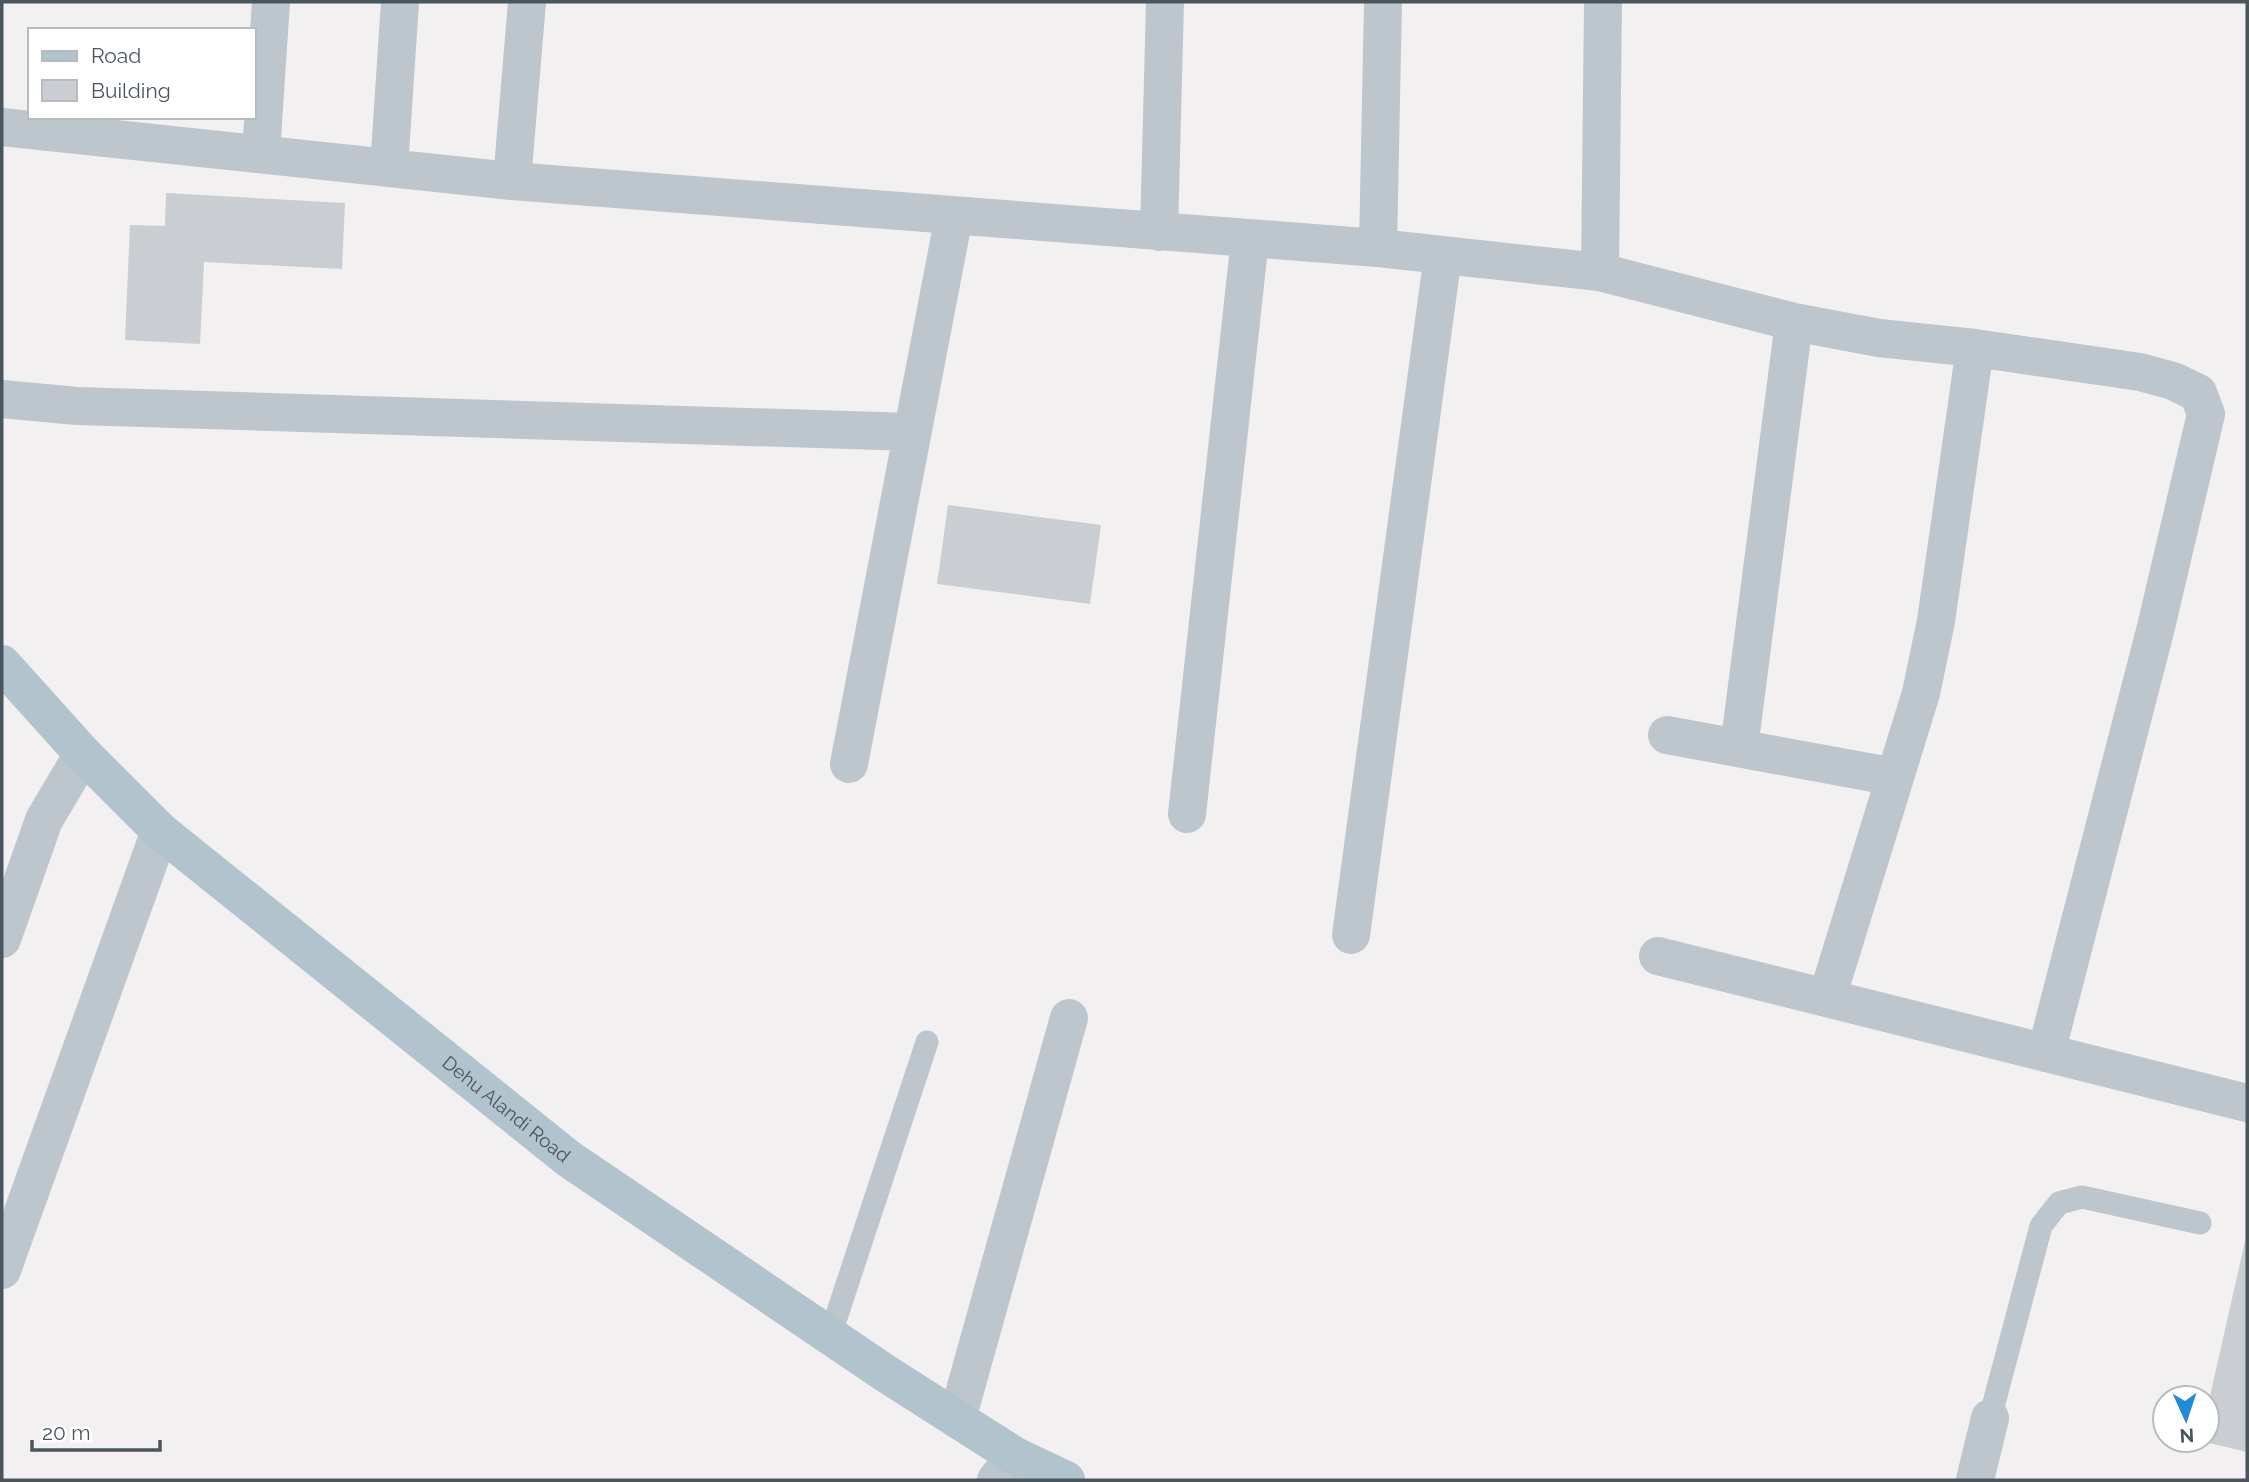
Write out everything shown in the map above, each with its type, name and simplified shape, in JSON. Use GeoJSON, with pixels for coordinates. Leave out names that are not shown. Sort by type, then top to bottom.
{"type":"FeatureCollection","features":[{"type":"Feature","properties":{"kind":"main road","name":"Dehu Alandi Road"},"geometry":{"type":"LineString","coordinates":[[2,664],[83,754],[160,831],[569,1159],[957,1419],[1005,1468],[1065,1480]]}},
{"type":"Feature","properties":{"kind":"street"},"geometry":{"type":"LineString","coordinates":[[261,153],[271,2]]}},
{"type":"Feature","properties":{"kind":"street"},"geometry":{"type":"LineString","coordinates":[[389,168],[400,2]]}},
{"type":"Feature","properties":{"kind":"street"},"geometry":{"type":"LineString","coordinates":[[512,181],[527,2]]}},
{"type":"Feature","properties":{"kind":"street"},"geometry":{"type":"LineString","coordinates":[[1159,232],[1166,2]]}},
{"type":"Feature","properties":{"kind":"street"},"geometry":{"type":"LineString","coordinates":[[1378,248],[1383,2]]}},
{"type":"Feature","properties":{"kind":"street"},"geometry":{"type":"LineString","coordinates":[[1600,272],[1603,2]]}},
{"type":"Feature","properties":{"kind":"street"},"geometry":{"type":"LineString","coordinates":[[2,127],[512,181],[1378,248],[1600,272],[1794,323],[1879,338],[1975,348],[2140,372],[2172,381],[2198,393],[2206,414],[2153,640],[2046,1053]]}},
{"type":"Feature","properties":{"kind":"street"},"geometry":{"type":"LineString","coordinates":[[849,764],[954,216]]}},
{"type":"Feature","properties":{"kind":"street"},"geometry":{"type":"LineString","coordinates":[[1186,814],[1250,239]]}},
{"type":"Feature","properties":{"kind":"street"},"geometry":{"type":"LineString","coordinates":[[1351,934],[1443,255]]}},
{"type":"Feature","properties":{"kind":"street"},"geometry":{"type":"LineString","coordinates":[[1739,748],[1794,323]]}},
{"type":"Feature","properties":{"kind":"street"},"geometry":{"type":"LineString","coordinates":[[1827,998],[1921,693],[1936,621],[1975,348]]}},
{"type":"Feature","properties":{"kind":"street"},"geometry":{"type":"LineString","coordinates":[[2,399],[91,407],[912,432]]}},
{"type":"Feature","properties":{"kind":"street"},"geometry":{"type":"LineString","coordinates":[[1667,735],[1895,777]]}},
{"type":"Feature","properties":{"kind":"street"},"geometry":{"type":"LineString","coordinates":[[2,939],[44,820],[83,754]]}},
{"type":"Feature","properties":{"kind":"street"},"geometry":{"type":"LineString","coordinates":[[2,1270],[160,831]]}},
{"type":"Feature","properties":{"kind":"street"},"geometry":{"type":"LineString","coordinates":[[1658,956],[2247,1103]]}},
{"type":"Feature","properties":{"kind":"street"},"geometry":{"type":"LineString","coordinates":[[957,1419],[1069,1018]]}},
{"type":"Feature","properties":{"kind":"street"},"geometry":{"type":"LineString","coordinates":[[1975,1480],[1990,1418]]}},
{"type":"Feature","properties":{"kind":"lane"},"geometry":{"type":"LineString","coordinates":[[830,1336],[927,1042]]}},
{"type":"Feature","properties":{"kind":"lane"},"geometry":{"type":"LineString","coordinates":[[1990,1418],[2041,1226],[2059,1203],[2082,1197],[2200,1223]]}},
{"type":"Feature","properties":{"kind":"building"},"geometry":{"type":"Polygon","coordinates":[[[166,193],[345,203],[342,269],[204,262],[200,344],[125,340],[130,225],[165,226],[166,193]]]}},
{"type":"Feature","properties":{"kind":"building"},"geometry":{"type":"Polygon","coordinates":[[[948,505],[1101,525],[1090,604],[937,584],[948,505]]]}},
{"type":"Feature","properties":{"kind":"building"},"geometry":{"type":"Polygon","coordinates":[[[2247,1237],[2247,1452],[2221,1446],[2221,1384],[2213,1384],[2247,1237]]]}}]}
